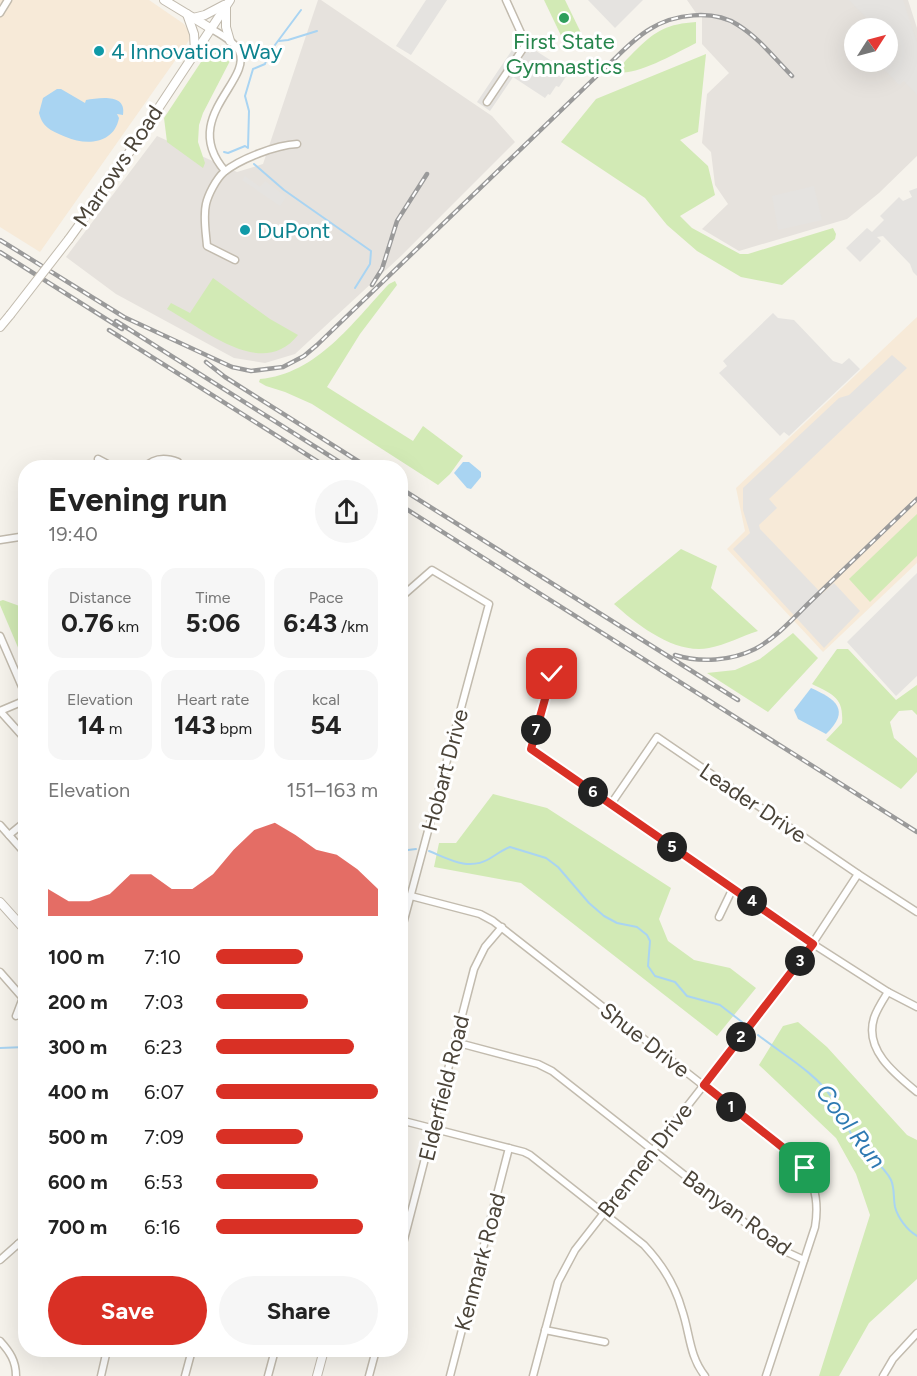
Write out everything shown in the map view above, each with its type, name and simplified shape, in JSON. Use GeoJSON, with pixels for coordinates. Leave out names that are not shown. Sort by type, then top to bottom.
{"type":"FeatureCollection","features":[{"type":"Feature","properties":{"kind":"street"},"geometry":{"type":"LineString","coordinates":[[0,13],[8,0]]}},
{"type":"Feature","properties":{"kind":"street"},"geometry":{"type":"LineString","coordinates":[[164,0],[230,41],[240,54],[240,65],[215,113],[209,137],[212,153],[225,171]]}},
{"type":"Feature","properties":{"kind":"street"},"geometry":{"type":"LineString","coordinates":[[487,102],[526,44],[506,0]]}},
{"type":"Feature","properties":{"kind":"street"},"geometry":{"type":"LineString","coordinates":[[190,16],[205,15],[228,3]]}},
{"type":"Feature","properties":{"kind":"street"},"geometry":{"type":"LineString","coordinates":[[228,3],[226,27],[230,41]]}},
{"type":"Feature","properties":{"kind":"street","name":"Marrows Road"},"geometry":{"type":"LineString","coordinates":[[0,327],[105,189],[228,3]]}},
{"type":"Feature","properties":{"kind":"street"},"geometry":{"type":"LineString","coordinates":[[190,16],[195,51]]}},
{"type":"Feature","properties":{"kind":"street"},"geometry":{"type":"LineString","coordinates":[[236,260],[207,246],[206,204],[213,188],[225,171],[268,149],[284,144],[297,144]]}},
{"type":"Feature","properties":{"kind":"street"},"geometry":{"type":"LineString","coordinates":[[153,460],[164,458],[171,460]]}},
{"type":"Feature","properties":{"kind":"street"},"geometry":{"type":"LineString","coordinates":[[2,541],[18,538]]}},
{"type":"Feature","properties":{"kind":"street","name":"Hobart Drive"},"geometry":{"type":"LineString","coordinates":[[408,591],[432,570],[489,604],[408,907]]}},
{"type":"Feature","properties":{"kind":"street"},"geometry":{"type":"LineString","coordinates":[[0,636],[2,647],[18,681]]}},
{"type":"Feature","properties":{"kind":"street"},"geometry":{"type":"LineString","coordinates":[[552,674],[531,749],[813,944],[888,992],[917,1007]]}},
{"type":"Feature","properties":{"kind":"street"},"geometry":{"type":"LineString","coordinates":[[18,702],[0,711],[18,731]]}},
{"type":"Feature","properties":{"kind":"street","name":"Leader Drive"},"geometry":{"type":"LineString","coordinates":[[611,804],[657,737],[917,912]]}},
{"type":"Feature","properties":{"kind":"street"},"geometry":{"type":"LineString","coordinates":[[0,825],[18,845]]}},
{"type":"Feature","properties":{"kind":"street"},"geometry":{"type":"LineString","coordinates":[[9,835],[18,828]]}},
{"type":"Feature","properties":{"kind":"street","name":"Brennen Drive"},"geometry":{"type":"LineString","coordinates":[[533,1376],[563,1270],[575,1250],[813,944],[858,874]]}},
{"type":"Feature","properties":{"kind":"street"},"geometry":{"type":"LineString","coordinates":[[719,917],[734,888]]}},
{"type":"Feature","properties":{"kind":"street","name":"Shue Drive"},"geometry":{"type":"LineString","coordinates":[[411,896],[480,914],[502,927],[799,1162],[814,1187],[818,1207],[815,1227],[766,1376]]}},
{"type":"Feature","properties":{"kind":"street"},"geometry":{"type":"LineString","coordinates":[[0,902],[18,922]]}},
{"type":"Feature","properties":{"kind":"street","name":"Elderfield Road"},"geometry":{"type":"LineString","coordinates":[[408,1224],[474,969],[485,948],[502,927]]}},
{"type":"Feature","properties":{"kind":"street"},"geometry":{"type":"LineString","coordinates":[[0,972],[18,989]]}},
{"type":"Feature","properties":{"kind":"street"},"geometry":{"type":"LineString","coordinates":[[888,992],[873,1019],[872,1030],[877,1050],[886,1064],[917,1092]]}},
{"type":"Feature","properties":{"kind":"street"},"geometry":{"type":"LineString","coordinates":[[16,1016],[18,1011]]}},
{"type":"Feature","properties":{"kind":"street","name":"Banyan Road"},"geometry":{"type":"LineString","coordinates":[[455,1042],[546,1068],[777,1247],[804,1260]]}},
{"type":"Feature","properties":{"kind":"street"},"geometry":{"type":"LineString","coordinates":[[408,1122],[530,1155],[644,1245],[666,1272],[683,1311],[692,1351],[705,1376]]}},
{"type":"Feature","properties":{"kind":"street","name":"Kenmark Road"},"geometry":{"type":"LineString","coordinates":[[450,1376],[509,1148]]}},
{"type":"Feature","properties":{"kind":"street"},"geometry":{"type":"LineString","coordinates":[[0,1260],[18,1244]]}},
{"type":"Feature","properties":{"kind":"street"},"geometry":{"type":"LineString","coordinates":[[545,1330],[605,1342]]}},
{"type":"Feature","properties":{"kind":"street"},"geometry":{"type":"LineString","coordinates":[[884,1376],[893,1359],[917,1333]]}},
{"type":"Feature","properties":{"kind":"street"},"geometry":{"type":"LineString","coordinates":[[0,1341],[10,1352],[16,1367],[16,1376]]}},
{"type":"Feature","properties":{"kind":"street"},"geometry":{"type":"LineString","coordinates":[[100,1376],[105,1357]]}},
{"type":"Feature","properties":{"kind":"street"},"geometry":{"type":"LineString","coordinates":[[185,1376],[190,1357]]}},
{"type":"Feature","properties":{"kind":"street"},"geometry":{"type":"LineString","coordinates":[[268,1376],[273,1357]]}},
{"type":"Feature","properties":{"kind":"street"},"geometry":{"type":"LineString","coordinates":[[318,1376],[322,1357]]}},
{"type":"Feature","properties":{"kind":"street"},"geometry":{"type":"LineString","coordinates":[[369,1376],[374,1357]]}},
{"type":"Feature","properties":{"kind":"shaded area"},"geometry":{"type":"Polygon","coordinates":[[[0,0],[149,0],[184,24],[189,32],[186,45],[40,252],[0,227],[0,0]]]}},
{"type":"Feature","properties":{"kind":"shaded area"},"geometry":{"type":"Polygon","coordinates":[[[318,0],[492,116],[515,142],[401,256],[295,354],[265,363],[234,358],[116,294],[66,257],[157,136],[237,172],[263,164],[318,0]]]}},
{"type":"Feature","properties":{"kind":"shaded area"},"geometry":{"type":"Polygon","coordinates":[[[426,0],[447,0],[411,55],[396,46],[426,0]]]}},
{"type":"Feature","properties":{"kind":"shaded area"},"geometry":{"type":"Polygon","coordinates":[[[588,0],[643,0],[615,28],[588,0]]]}},
{"type":"Feature","properties":{"kind":"shaded area"},"geometry":{"type":"Polygon","coordinates":[[[687,0],[908,0],[917,28],[917,156],[879,193],[847,219],[739,251],[702,229],[728,204],[715,185],[711,152],[702,143],[707,94],[729,73],[702,44],[702,13],[696,13],[687,0]]]}},
{"type":"Feature","properties":{"kind":"shaded area"},"geometry":{"type":"Polygon","coordinates":[[[849,0],[903,0],[917,43],[917,95],[904,81],[899,85],[887,72],[898,72],[898,18],[866,18],[849,0]]]}},
{"type":"Feature","properties":{"kind":"shaded area"},"geometry":{"type":"Polygon","coordinates":[[[518,41],[530,49],[528,51],[530,53],[533,49],[569,72],[559,87],[556,86],[545,98],[513,77],[490,111],[477,102],[518,41]]]}},
{"type":"Feature","properties":{"kind":"shaded area"},"geometry":{"type":"Polygon","coordinates":[[[245,176],[260,187],[265,181],[286,197],[280,206],[242,180],[245,176]]]}},
{"type":"Feature","properties":{"kind":"shaded area"},"geometry":{"type":"Polygon","coordinates":[[[814,186],[822,220],[778,230],[772,196],[814,186]]]}},
{"type":"Feature","properties":{"kind":"shaded area"},"geometry":{"type":"Polygon","coordinates":[[[917,188],[917,276],[910,264],[883,236],[877,237],[881,241],[860,262],[846,248],[867,228],[872,232],[884,220],[880,216],[899,197],[903,201],[912,197],[909,191],[917,188]]]}},
{"type":"Feature","properties":{"kind":"shaded area"},"geometry":{"type":"Polygon","coordinates":[[[773,313],[778,318],[794,320],[833,361],[842,364],[849,358],[860,369],[789,436],[784,432],[780,436],[719,373],[727,366],[723,361],[773,313]]]}},
{"type":"Feature","properties":{"kind":"shaded area"},"geometry":{"type":"Polygon","coordinates":[[[917,317],[917,563],[823,652],[727,549],[745,531],[736,488],[917,317]]]}},
{"type":"Feature","properties":{"kind":"shaded area"},"geometry":{"type":"Polygon","coordinates":[[[892,355],[907,368],[769,499],[777,508],[759,525],[760,529],[822,594],[834,583],[860,611],[824,648],[733,549],[750,533],[743,510],[743,488],[839,398],[849,395],[892,355]]]}},
{"type":"Feature","properties":{"kind":"shaded area"},"geometry":{"type":"Polygon","coordinates":[[[917,573],[917,676],[896,696],[847,642],[917,573]]]}},
{"type":"Feature","properties":{"kind":"green space","name":"First State Gymnastics"},"geometry":{"type":"Polygon","coordinates":[[[544,0],[565,0],[583,37],[566,46],[544,0]]]}},
{"type":"Feature","properties":{"kind":"green space"},"geometry":{"type":"Polygon","coordinates":[[[696,22],[696,43],[646,67],[618,72],[628,58],[656,33],[670,26],[696,22]]]}},
{"type":"Feature","properties":{"kind":"green space"},"geometry":{"type":"Polygon","coordinates":[[[216,46],[226,48],[232,57],[199,125],[198,142],[205,163],[203,168],[167,142],[164,118],[205,56],[216,46]]]}},
{"type":"Feature","properties":{"kind":"green space"},"geometry":{"type":"Polygon","coordinates":[[[706,54],[698,132],[680,140],[708,166],[715,195],[680,216],[692,228],[740,254],[748,254],[833,228],[836,234],[835,239],[782,285],[741,277],[697,251],[667,225],[645,198],[561,142],[596,99],[706,54]]]}},
{"type":"Feature","properties":{"kind":"green space"},"geometry":{"type":"Polygon","coordinates":[[[213,278],[270,319],[298,335],[284,348],[267,353],[250,352],[215,338],[167,309],[171,303],[190,313],[213,278]]]}},
{"type":"Feature","properties":{"kind":"green space"},"geometry":{"type":"Polygon","coordinates":[[[395,281],[397,285],[360,334],[327,387],[413,441],[423,426],[463,456],[450,474],[438,485],[408,466],[408,460],[399,460],[312,404],[259,382],[260,379],[280,375],[316,357],[347,329],[389,284],[395,281]]]}},
{"type":"Feature","properties":{"kind":"green space"},"geometry":{"type":"Polygon","coordinates":[[[917,514],[917,556],[870,602],[849,579],[917,514]]]}},
{"type":"Feature","properties":{"kind":"green space"},"geometry":{"type":"Polygon","coordinates":[[[681,549],[717,566],[711,588],[758,631],[709,648],[683,647],[645,629],[614,604],[681,549]]]}},
{"type":"Feature","properties":{"kind":"green space"},"geometry":{"type":"Polygon","coordinates":[[[0,601],[18,605],[18,647],[0,605],[0,601]]]}},
{"type":"Feature","properties":{"kind":"green space"},"geometry":{"type":"Polygon","coordinates":[[[793,633],[818,658],[768,712],[707,673],[735,670],[760,659],[793,633]]]}},
{"type":"Feature","properties":{"kind":"green space"},"geometry":{"type":"Polygon","coordinates":[[[837,649],[848,649],[896,700],[917,685],[917,715],[912,710],[899,711],[890,722],[894,738],[917,758],[917,772],[901,789],[826,740],[842,723],[841,707],[831,694],[812,684],[837,649]]]}},
{"type":"Feature","properties":{"kind":"green space"},"geometry":{"type":"Polygon","coordinates":[[[493,794],[547,808],[671,888],[659,919],[668,941],[694,960],[730,968],[756,988],[717,1036],[521,883],[434,867],[439,843],[456,843],[493,794]]]}},
{"type":"Feature","properties":{"kind":"green space"},"geometry":{"type":"Polygon","coordinates":[[[798,1022],[827,1047],[907,1135],[917,1140],[917,1279],[869,1323],[839,1376],[819,1376],[870,1215],[856,1174],[836,1138],[759,1065],[783,1026],[798,1022]]]}},
{"type":"Feature","properties":{"kind":"water"},"geometry":{"type":"Polygon","coordinates":[[[57,89],[85,103],[86,100],[111,98],[121,103],[123,115],[117,114],[119,118],[116,127],[105,138],[98,141],[74,140],[66,137],[46,126],[39,113],[43,98],[57,89]]]}},
{"type":"Feature","properties":{"kind":"water"},"geometry":{"type":"Polygon","coordinates":[[[463,462],[469,462],[481,472],[481,477],[471,489],[467,488],[454,473],[463,462]]]}},
{"type":"Feature","properties":{"kind":"water"},"geometry":{"type":"Polygon","coordinates":[[[811,688],[833,701],[839,712],[834,726],[826,734],[798,719],[794,710],[811,688]]]}},
{"type":"Feature","properties":{"kind":"waterway"},"geometry":{"type":"LineString","coordinates":[[224,152],[228,153],[245,146],[248,148],[249,111],[245,96],[253,69],[265,64],[269,53],[301,10]]}},
{"type":"Feature","properties":{"kind":"waterway"},"geometry":{"type":"LineString","coordinates":[[279,41],[317,31]]}},
{"type":"Feature","properties":{"kind":"waterway"},"geometry":{"type":"LineString","coordinates":[[254,164],[284,190],[371,251],[370,264],[355,288]]}},
{"type":"Feature","properties":{"kind":"waterway","name":"Cool Run"},"geometry":{"type":"LineString","coordinates":[[429,851],[466,864],[489,859],[510,847],[546,858],[558,867],[589,903],[604,916],[617,923],[637,927],[647,935],[650,941],[648,966],[655,976],[675,982],[687,996],[720,1005],[742,1022]]}},
{"type":"Feature","properties":{"kind":"waterway","name":"Cool Run"},"geometry":{"type":"LineString","coordinates":[[408,850],[416,849]]}},
{"type":"Feature","properties":{"kind":"waterway","name":"Cool Run"},"geometry":{"type":"LineString","coordinates":[[758,1035],[808,1072],[825,1089],[853,1137],[888,1175],[892,1183],[898,1215],[906,1227],[917,1236]]}},
{"type":"Feature","properties":{"kind":"waterway","name":"Cool Run"},"geometry":{"type":"LineString","coordinates":[[0,1048],[18,1047]]}},
{"type":"Feature","properties":{"kind":"railway"},"geometry":{"type":"LineString","coordinates":[[0,240],[124,317],[232,367],[251,371],[283,367],[304,356],[317,345],[626,47],[650,29],[670,20],[694,15],[728,20],[753,36],[792,76]]}},
{"type":"Feature","properties":{"kind":"railway"},"geometry":{"type":"LineString","coordinates":[[372,285],[382,269],[397,221],[427,174]]}},
{"type":"Feature","properties":{"kind":"railway"},"geometry":{"type":"LineString","coordinates":[[0,252],[122,329]]}},
{"type":"Feature","properties":{"kind":"railway"},"geometry":{"type":"LineString","coordinates":[[116,321],[336,460]]}},
{"type":"Feature","properties":{"kind":"railway"},"geometry":{"type":"LineString","coordinates":[[109,330],[315,460]]}},
{"type":"Feature","properties":{"kind":"railway"},"geometry":{"type":"LineString","coordinates":[[206,362],[225,377],[356,460]]}},
{"type":"Feature","properties":{"kind":"railway"},"geometry":{"type":"LineString","coordinates":[[408,493],[738,700]]}},
{"type":"Feature","properties":{"kind":"railway"},"geometry":{"type":"LineString","coordinates":[[675,655],[715,660],[746,653],[763,644],[786,625],[917,499]]}},
{"type":"Feature","properties":{"kind":"railway"},"geometry":{"type":"LineString","coordinates":[[408,510],[917,832]]}},
{"type":"Feature","properties":{"kind":"place","name":"First State Gymnastics"},"geometry":{"type":"Point","coordinates":[564,18]}},
{"type":"Feature","properties":{"kind":"place","name":"4 Innovation Way"},"geometry":{"type":"Point","coordinates":[99,51]}},
{"type":"Feature","properties":{"kind":"place","name":"DuPont"},"geometry":{"type":"Point","coordinates":[245,230]}},
{"type":"Feature","properties":{"kind":"route"},"geometry":{"type":"LineString","coordinates":[[552,674],[531,749],[813,944],[704,1085],[791,1154],[805,1168]]}}]}
